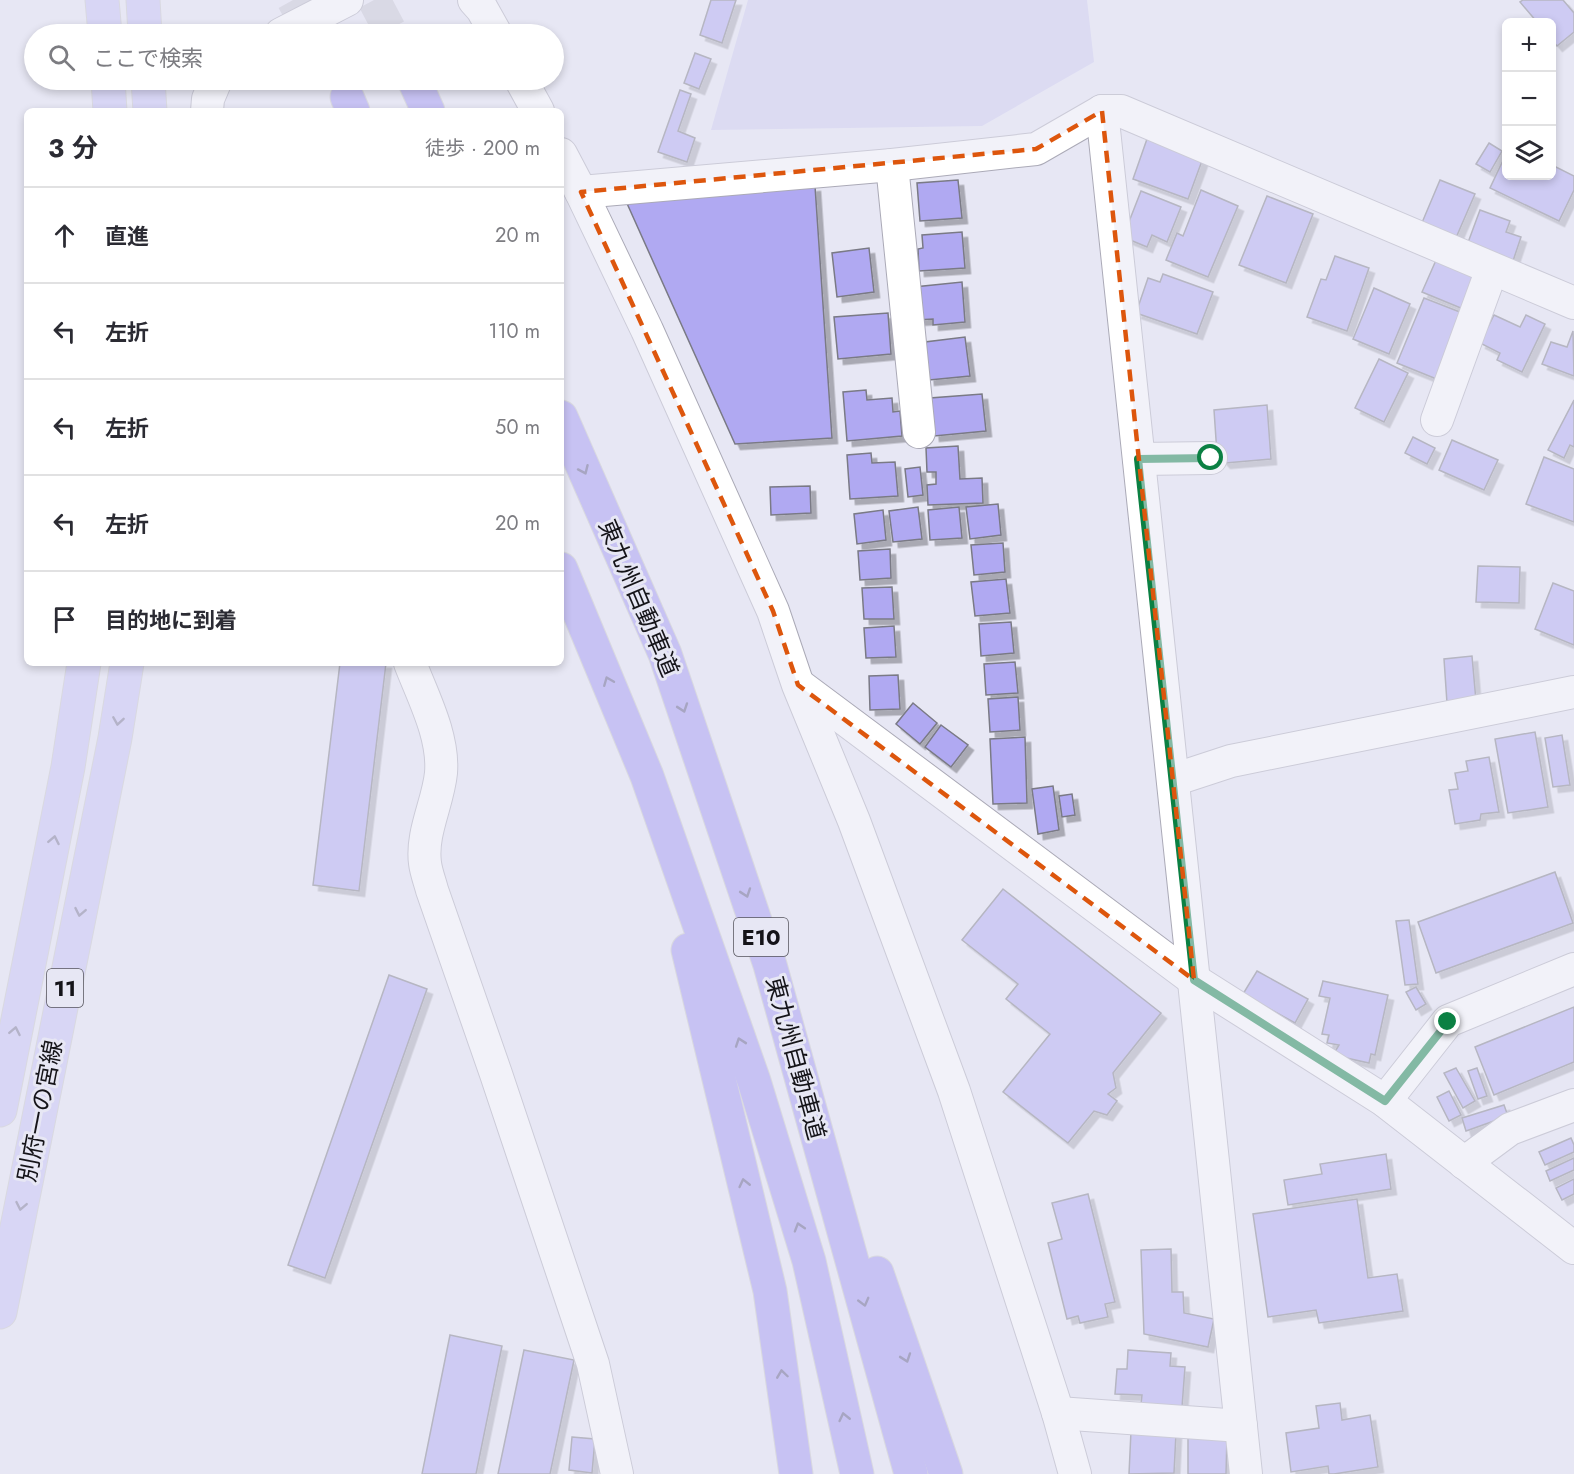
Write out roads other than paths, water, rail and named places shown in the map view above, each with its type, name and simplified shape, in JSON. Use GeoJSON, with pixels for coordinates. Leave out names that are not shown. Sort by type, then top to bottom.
{"type":"FeatureCollection","features":[{"type":"Feature","properties":{"kind":"highway"},"geometry":{"type":"LineString","coordinates":[[419,90],[427,108]]}},
{"type":"Feature","properties":{"kind":"highway","name":"東九州自動車道"},"geometry":{"type":"LineString","coordinates":[[564,424],[664,654],[770,965],[911,1474]]}},
{"type":"Feature","properties":{"kind":"highway","name":"東九州自動車道"},"geometry":{"type":"LineString","coordinates":[[564,576],[647,776],[754,1081],[810,1261],[857,1474]]}},
{"type":"Feature","properties":{"kind":"highway"},"geometry":{"type":"LineString","coordinates":[[647,776],[770,1291],[796,1474]]}},
{"type":"Feature","properties":{"kind":"highway"},"geometry":{"type":"LineString","coordinates":[[770,965],[946,1474]]}},
{"type":"Feature","properties":{"kind":"main road"},"geometry":{"type":"LineString","coordinates":[[102,0],[104,24]]}},
{"type":"Feature","properties":{"kind":"main road"},"geometry":{"type":"LineString","coordinates":[[143,0],[144,24]]}},
{"type":"Feature","properties":{"kind":"main road"},"geometry":{"type":"LineString","coordinates":[[109,90],[110,108]]}},
{"type":"Feature","properties":{"kind":"main road"},"geometry":{"type":"LineString","coordinates":[[149,90],[150,108]]}},
{"type":"Feature","properties":{"kind":"main road","name":"別府一の宮線"},"geometry":{"type":"LineString","coordinates":[[0,1110],[68,767],[84,666]]}},
{"type":"Feature","properties":{"kind":"main road","name":"別府一の宮線"},"geometry":{"type":"LineString","coordinates":[[0,1312],[115,738],[127,666]]}},
{"type":"Feature","properties":{"kind":"street"},"geometry":{"type":"LineString","coordinates":[[300,24],[347,0]]}},
{"type":"Feature","properties":{"kind":"street"},"geometry":{"type":"LineString","coordinates":[[474,0],[490,24]]}},
{"type":"Feature","properties":{"kind":"street"},"geometry":{"type":"LineString","coordinates":[[207,108],[212,90]]}},
{"type":"Feature","properties":{"kind":"street"},"geometry":{"type":"LineString","coordinates":[[526,90],[536,108]]}},
{"type":"Feature","properties":{"kind":"street"},"geometry":{"type":"LineString","coordinates":[[1102,111],[1246,1474]]}},
{"type":"Feature","properties":{"kind":"street"},"geometry":{"type":"LineString","coordinates":[[581,192],[892,165],[1036,149],[1102,111],[1121,111],[1574,303]]}},
{"type":"Feature","properties":{"kind":"street"},"geometry":{"type":"LineString","coordinates":[[564,160],[647,330],[773,611],[798,685],[854,821],[954,1091],[1058,1413],[1075,1474]]}},
{"type":"Feature","properties":{"kind":"street"},"geometry":{"type":"LineString","coordinates":[[892,165],[919,432]]}},
{"type":"Feature","properties":{"kind":"street"},"geometry":{"type":"LineString","coordinates":[[1437,420],[1492,269]]}},
{"type":"Feature","properties":{"kind":"street"},"geometry":{"type":"LineString","coordinates":[[1138,459],[1211,458]]}},
{"type":"Feature","properties":{"kind":"street"},"geometry":{"type":"LineString","coordinates":[[412,666],[436,734],[440,754],[441,773],[425,842],[427,872],[592,1364],[617,1474]]}},
{"type":"Feature","properties":{"kind":"street"},"geometry":{"type":"LineString","coordinates":[[798,685],[1194,980],[1385,1101],[1571,1243]]}},
{"type":"Feature","properties":{"kind":"street"},"geometry":{"type":"LineString","coordinates":[[1173,780],[1231,761],[1574,692]]}},
{"type":"Feature","properties":{"kind":"street"},"geometry":{"type":"LineString","coordinates":[[1385,1101],[1448,1022],[1574,969]]}},
{"type":"Feature","properties":{"kind":"street"},"geometry":{"type":"LineString","coordinates":[[1464,1163],[1510,1130],[1574,1106]]}},
{"type":"Feature","properties":{"kind":"street"},"geometry":{"type":"LineString","coordinates":[[1058,1413],[1241,1426]]}},
{"type":"Feature","properties":{"kind":"tunnel"},"geometry":{"type":"LineString","coordinates":[[293,0],[306,24]]}},
{"type":"Feature","properties":{"kind":"tunnel"},"geometry":{"type":"LineString","coordinates":[[374,0],[387,24]]}}]}
